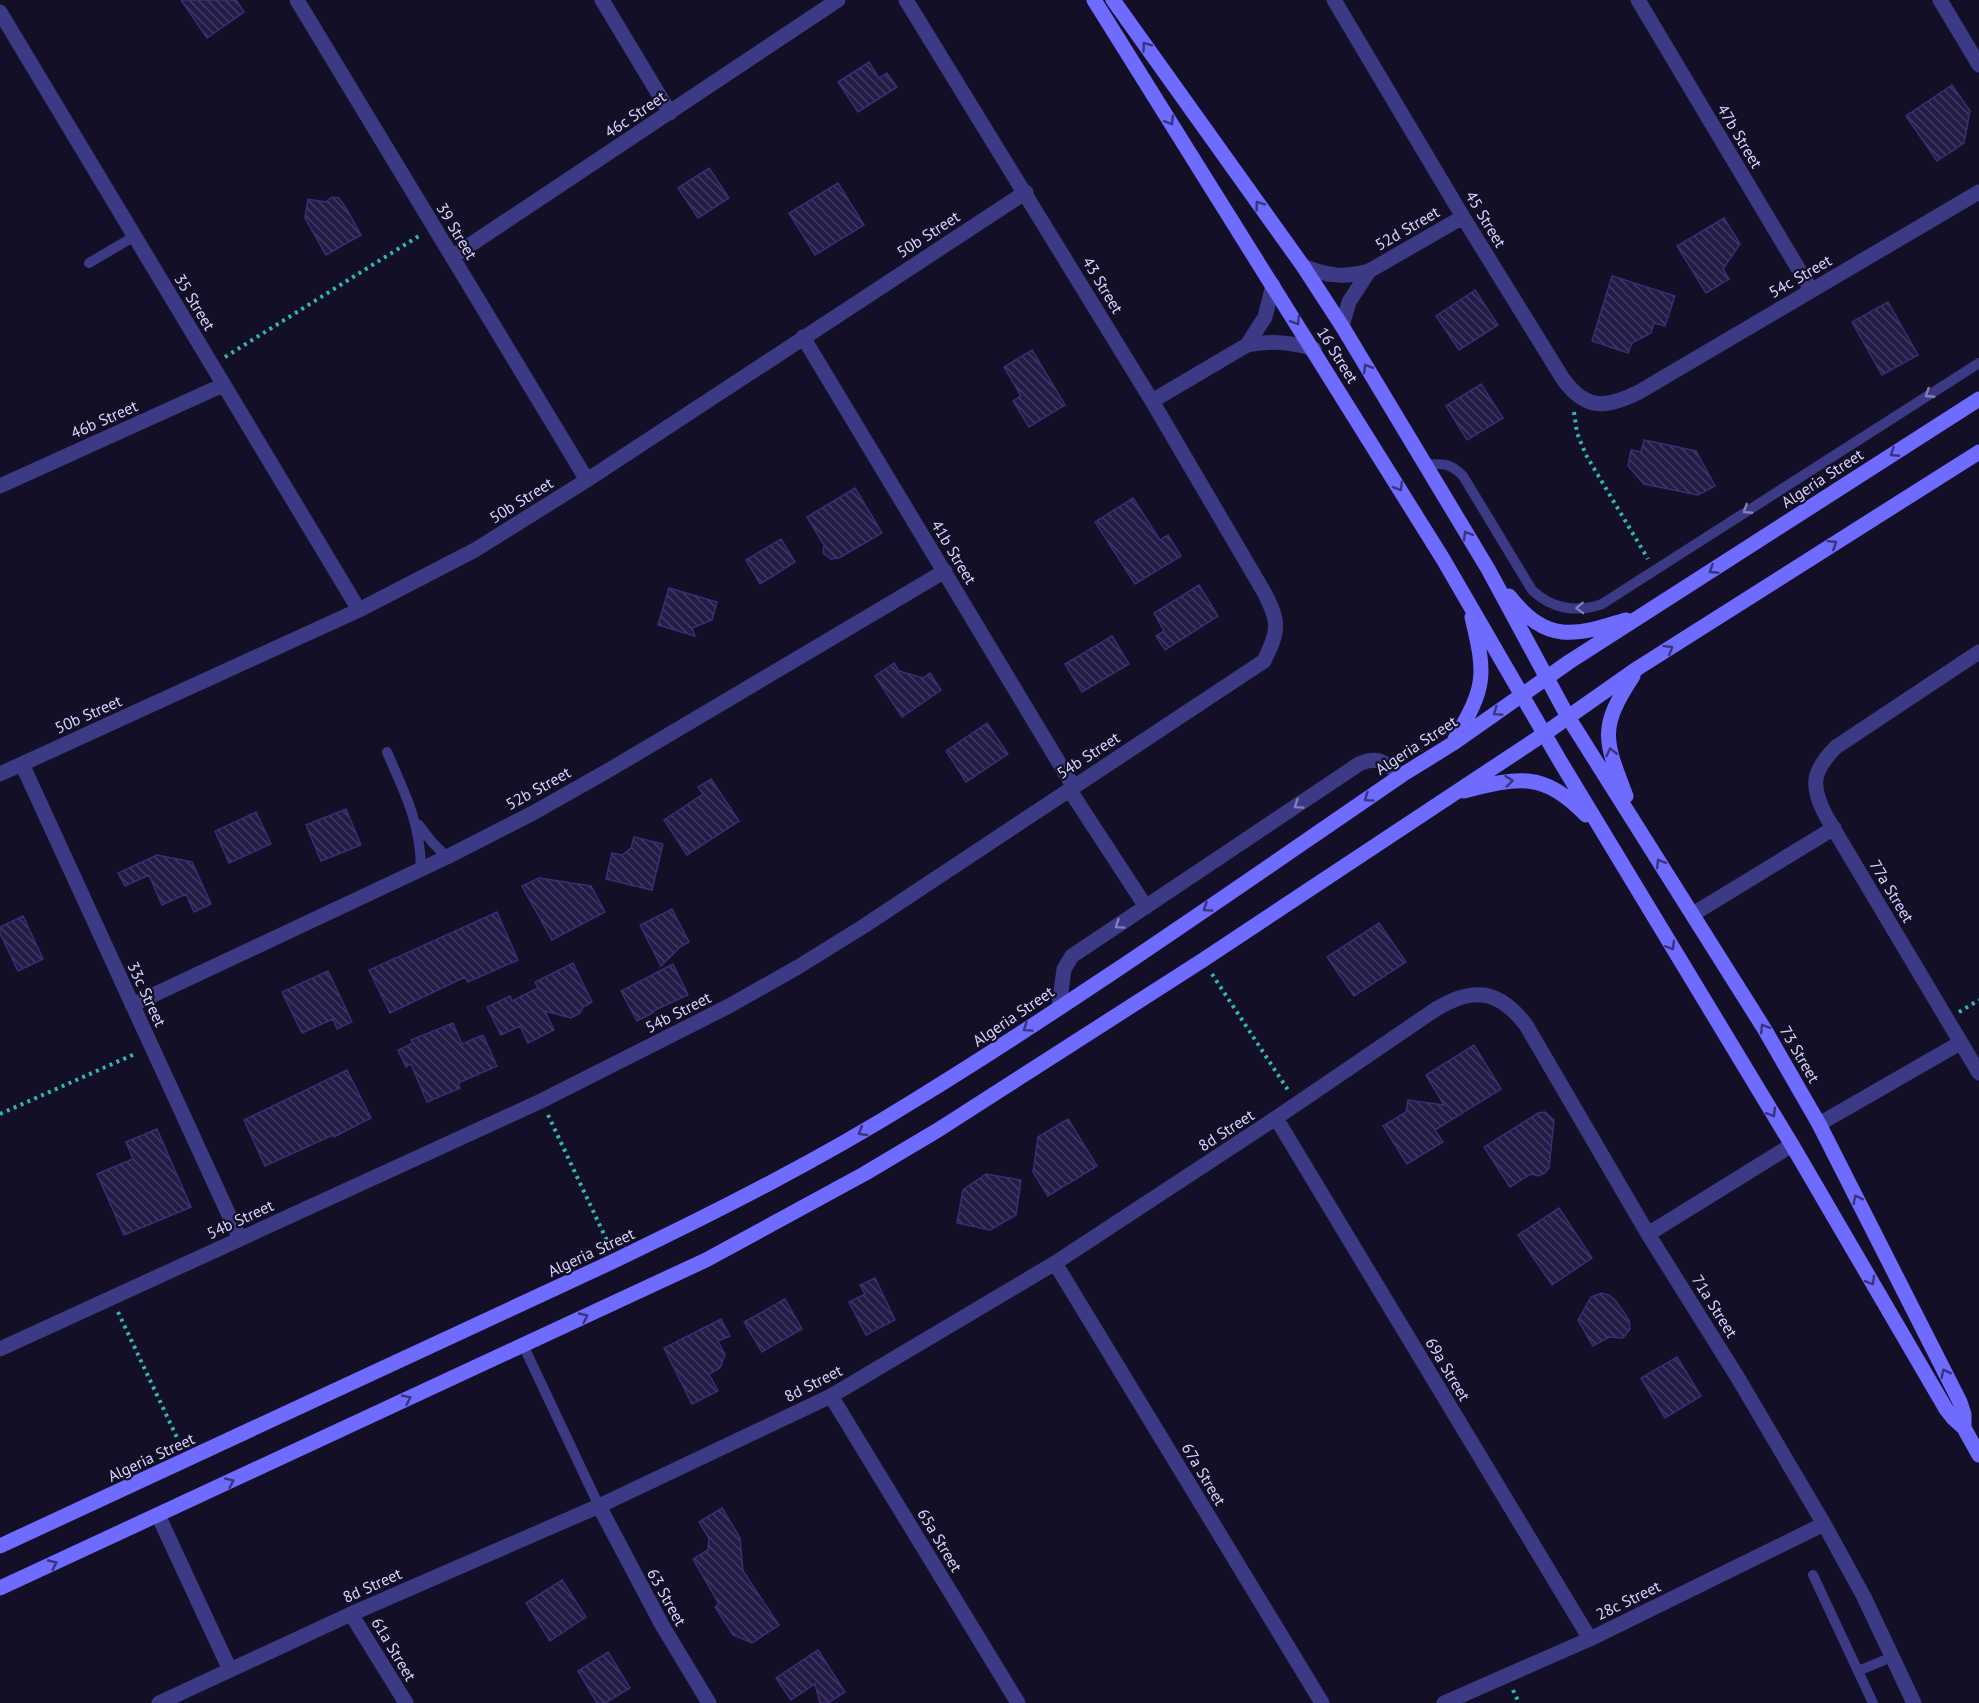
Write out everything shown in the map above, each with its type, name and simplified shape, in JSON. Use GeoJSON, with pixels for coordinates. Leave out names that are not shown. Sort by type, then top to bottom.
{"type":"FeatureCollection","features":[{"type":"Feature","properties":{"kind":"main road","name":"16 Street"},"geometry":{"type":"LineString","coordinates":[[1094,0],[1314,350],[1468,602],[1544,734]]}},
{"type":"Feature","properties":{"kind":"main road","name":"16 Street"},"geometry":{"type":"LineString","coordinates":[[1113,0],[1303,266],[1342,326],[1488,569],[1568,717]]}},
{"type":"Feature","properties":{"kind":"main road","name":"Algeria Street"},"geometry":{"type":"LineString","coordinates":[[0,1546],[616,1260],[713,1213],[848,1140],[979,1060],[1402,775],[1452,744],[1545,678],[1979,399]]}},
{"type":"Feature","properties":{"kind":"main road"},"geometry":{"type":"LineString","coordinates":[[0,1588],[706,1260],[864,1174],[938,1130],[1203,960],[1544,734],[1638,668],[1979,452]]}},
{"type":"Feature","properties":{"kind":"main road"},"geometry":{"type":"LineString","coordinates":[[1488,569],[1526,616],[1553,630],[1568,633],[1583,632],[1646,614]]}},
{"type":"Feature","properties":{"kind":"main road"},"geometry":{"type":"LineString","coordinates":[[1452,744],[1474,705],[1482,678],[1482,661],[1468,602]]}},
{"type":"Feature","properties":{"kind":"main road"},"geometry":{"type":"LineString","coordinates":[[1638,668],[1615,705],[1608,735],[1609,751],[1638,826]]}},
{"type":"Feature","properties":{"kind":"main road","name":"73 Street"},"geometry":{"type":"LineString","coordinates":[[1568,717],[1765,1030],[1819,1124],[1960,1402],[1964,1414],[1964,1428]]}},
{"type":"Feature","properties":{"kind":"main road","name":"73 Street"},"geometry":{"type":"LineString","coordinates":[[1544,734],[1792,1146],[1946,1408],[1964,1428],[1979,1455]]}},
{"type":"Feature","properties":{"kind":"main road"},"geometry":{"type":"LineString","coordinates":[[1452,794],[1507,780],[1539,783],[1566,796],[1602,831]]}},
{"type":"Feature","properties":{"kind":"street","name":"39 Street"},"geometry":{"type":"LineString","coordinates":[[297,0],[587,480]]}},
{"type":"Feature","properties":{"kind":"street"},"geometry":{"type":"LineString","coordinates":[[602,0],[670,113]]}},
{"type":"Feature","properties":{"kind":"street","name":"46c Street"},"geometry":{"type":"LineString","coordinates":[[452,257],[838,0]]}},
{"type":"Feature","properties":{"kind":"street","name":"43 Street"},"geometry":{"type":"LineString","coordinates":[[906,0],[1026,192],[1264,592]]}},
{"type":"Feature","properties":{"kind":"street","name":"47b Street"},"geometry":{"type":"LineString","coordinates":[[1638,0],[1811,290]]}},
{"type":"Feature","properties":{"kind":"street"},"geometry":{"type":"LineString","coordinates":[[1940,0],[1979,65]]}},
{"type":"Feature","properties":{"kind":"street","name":"45 Street"},"geometry":{"type":"LineString","coordinates":[[1337,1],[1463,217],[1573,393]]}},
{"type":"Feature","properties":{"kind":"street","name":"35 Street"},"geometry":{"type":"LineString","coordinates":[[0,12],[359,610]]}},
{"type":"Feature","properties":{"kind":"street","name":"50b Street"},"geometry":{"type":"LineString","coordinates":[[0,774],[359,610],[475,550],[587,480],[1026,192]]}},
{"type":"Feature","properties":{"kind":"street","name":"54c Street"},"geometry":{"type":"LineString","coordinates":[[1573,393],[1588,402],[1604,405],[1621,401],[1979,192]]}},
{"type":"Feature","properties":{"kind":"street","name":"52d Street"},"geometry":{"type":"LineString","coordinates":[[1303,266],[1329,275],[1349,276],[1369,271],[1463,217]]}},
{"type":"Feature","properties":{"kind":"street","name":"52d Street"},"geometry":{"type":"LineString","coordinates":[[1342,326],[1349,302],[1369,271]]}},
{"type":"Feature","properties":{"kind":"street"},"geometry":{"type":"LineString","coordinates":[[1247,345],[1265,317],[1273,285]]}},
{"type":"Feature","properties":{"kind":"street","name":"41b Street"},"geometry":{"type":"LineString","coordinates":[[803,337],[945,571],[1071,788],[1146,907]]}},
{"type":"Feature","properties":{"kind":"street"},"geometry":{"type":"LineString","coordinates":[[1152,401],[1247,345],[1281,342],[1298,344],[1314,350]]}},
{"type":"Feature","properties":{"kind":"street","name":"46b Street"},"geometry":{"type":"LineString","coordinates":[[0,486],[224,385]]}},
{"type":"Feature","properties":{"kind":"street","name":"52b Street"},"geometry":{"type":"LineString","coordinates":[[132,1005],[533,813],[945,571]]}},
{"type":"Feature","properties":{"kind":"street","name":"54b Street"},"geometry":{"type":"LineString","coordinates":[[1,1346],[112,1298],[541,1101],[729,1006],[798,967],[864,926],[1264,660],[1275,639],[1275,614],[1264,592]]}},
{"type":"Feature","properties":{"kind":"street","name":"77a Street"},"geometry":{"type":"LineString","coordinates":[[1979,652],[1836,747],[1822,761],[1816,779],[1817,799],[1979,1073]]}},
{"type":"Feature","properties":{"kind":"street"},"geometry":{"type":"LineString","coordinates":[[1059,1007],[1064,969],[1072,956],[1359,764],[1370,759],[1379,760],[1402,775]]}},
{"type":"Feature","properties":{"kind":"street","name":"33c Street"},"geometry":{"type":"LineString","coordinates":[[22,764],[240,1239]]}},
{"type":"Feature","properties":{"kind":"street"},"geometry":{"type":"LineString","coordinates":[[1692,914],[1834,828]]}},
{"type":"Feature","properties":{"kind":"street","name":"71a Street"},"geometry":{"type":"LineString","coordinates":[[1436,1009],[1454,998],[1474,994],[1495,997],[1513,1008],[1526,1025],[1648,1234],[1738,1378],[1824,1524],[1864,1597],[1914,1703]]}},
{"type":"Feature","properties":{"kind":"street","name":"8d Street"},"geometry":{"type":"LineString","coordinates":[[159,1703],[351,1614],[599,1506],[831,1396],[1055,1263],[1276,1118],[1436,1009]]}},
{"type":"Feature","properties":{"kind":"street"},"geometry":{"type":"LineString","coordinates":[[1819,1124],[1960,1043]]}},
{"type":"Feature","properties":{"kind":"street","name":"69a Street"},"geometry":{"type":"LineString","coordinates":[[1276,1118],[1590,1639]]}},
{"type":"Feature","properties":{"kind":"street"},"geometry":{"type":"LineString","coordinates":[[1648,1234],[1792,1146]]}},
{"type":"Feature","properties":{"kind":"street","name":"67a Street"},"geometry":{"type":"LineString","coordinates":[[1055,1263],[1322,1703]]}},
{"type":"Feature","properties":{"kind":"street","name":"65a Street"},"geometry":{"type":"LineString","coordinates":[[831,1396],[1018,1703]]}},
{"type":"Feature","properties":{"kind":"street","name":"63 Street"},"geometry":{"type":"LineString","coordinates":[[599,1506],[662,1625],[709,1703]]}},
{"type":"Feature","properties":{"kind":"street"},"geometry":{"type":"LineString","coordinates":[[158,1515],[230,1670]]}},
{"type":"Feature","properties":{"kind":"street","name":"28c Street"},"geometry":{"type":"LineString","coordinates":[[1444,1703],[1590,1639],[1824,1524]]}},
{"type":"Feature","properties":{"kind":"street","name":"61a Street"},"geometry":{"type":"LineString","coordinates":[[351,1614],[406,1703]]}},
{"type":"Feature","properties":{"kind":"lane"},"geometry":{"type":"LineString","coordinates":[[89,263],[135,236]]}},
{"type":"Feature","properties":{"kind":"lane"},"geometry":{"type":"LineString","coordinates":[[1425,465],[1441,463],[1449,465],[1463,476],[1532,590],[1541,598],[1553,605],[1567,608],[1588,608],[1602,604],[1979,363]]}},
{"type":"Feature","properties":{"kind":"lane"},"geometry":{"type":"LineString","coordinates":[[387,752],[416,819],[426,835],[447,856]]}},
{"type":"Feature","properties":{"kind":"lane"},"geometry":{"type":"LineString","coordinates":[[416,819],[421,868]]}},
{"type":"Feature","properties":{"kind":"lane"},"geometry":{"type":"LineString","coordinates":[[523,1345],[599,1506]]}},
{"type":"Feature","properties":{"kind":"lane"},"geometry":{"type":"LineString","coordinates":[[1813,1575],[1873,1703]]}},
{"type":"Feature","properties":{"kind":"lane"},"geometry":{"type":"LineString","coordinates":[[1858,1671],[1892,1657]]}},
{"type":"Feature","properties":{"kind":"path"},"geometry":{"type":"LineString","coordinates":[[211,365],[434,227]]}},
{"type":"Feature","properties":{"kind":"path"},"geometry":{"type":"LineString","coordinates":[[1573,393],[1577,433],[1586,455],[1654,570]]}},
{"type":"Feature","properties":{"kind":"path"},"geometry":{"type":"LineString","coordinates":[[1203,960],[1296,1104]]}},
{"type":"Feature","properties":{"kind":"path"},"geometry":{"type":"LineString","coordinates":[[0,1114],[152,1047]]}},
{"type":"Feature","properties":{"kind":"path"},"geometry":{"type":"LineString","coordinates":[[541,1101],[616,1260]]}},
{"type":"Feature","properties":{"kind":"path"},"geometry":{"type":"LineString","coordinates":[[112,1298],[187,1460]]}},
{"type":"Feature","properties":{"kind":"building"},"geometry":{"type":"Polygon","coordinates":[[[181,0],[236,0],[244,12],[207,38],[181,0]]]}},
{"type":"Feature","properties":{"kind":"building"},"geometry":{"type":"Polygon","coordinates":[[[869,62],[879,78],[887,73],[897,87],[858,112],[838,82],[869,62]]]}},
{"type":"Feature","properties":{"kind":"building"},"geometry":{"type":"Polygon","coordinates":[[[1952,85],[1970,111],[1964,143],[1937,161],[1906,116],[1952,85]]]}},
{"type":"Feature","properties":{"kind":"building"},"geometry":{"type":"Polygon","coordinates":[[[709,168],[729,198],[698,218],[678,188],[709,168]]]}},
{"type":"Feature","properties":{"kind":"building"},"geometry":{"type":"Polygon","coordinates":[[[838,183],[864,225],[815,255],[789,213],[838,183]]]}},
{"type":"Feature","properties":{"kind":"building"},"geometry":{"type":"Polygon","coordinates":[[[332,197],[339,198],[361,235],[326,255],[305,218],[308,199],[326,202],[332,197]]]}},
{"type":"Feature","properties":{"kind":"building"},"geometry":{"type":"Polygon","coordinates":[[[1724,218],[1740,244],[1723,269],[1729,279],[1706,293],[1677,246],[1724,218]]]}},
{"type":"Feature","properties":{"kind":"building"},"geometry":{"type":"Polygon","coordinates":[[[1612,276],[1675,296],[1665,326],[1654,323],[1651,333],[1632,343],[1628,353],[1592,341],[1612,276]]]}},
{"type":"Feature","properties":{"kind":"building"},"geometry":{"type":"Polygon","coordinates":[[[1475,290],[1498,325],[1459,350],[1436,316],[1475,290]]]}},
{"type":"Feature","properties":{"kind":"building"},"geometry":{"type":"Polygon","coordinates":[[[1888,302],[1918,355],[1882,375],[1852,322],[1888,302]]]}},
{"type":"Feature","properties":{"kind":"building"},"geometry":{"type":"Polygon","coordinates":[[[1032,350],[1065,405],[1029,427],[1013,401],[1021,396],[1004,367],[1032,350]]]}},
{"type":"Feature","properties":{"kind":"building"},"geometry":{"type":"Polygon","coordinates":[[[1481,384],[1503,418],[1467,440],[1446,406],[1481,384]]]}},
{"type":"Feature","properties":{"kind":"building"},"geometry":{"type":"Polygon","coordinates":[[[1644,440],[1696,451],[1715,486],[1698,495],[1644,484],[1628,466],[1631,450],[1641,452],[1644,440]]]}},
{"type":"Feature","properties":{"kind":"building"},"geometry":{"type":"Polygon","coordinates":[[[855,488],[882,533],[839,558],[831,559],[823,553],[824,545],[807,517],[855,488]]]}},
{"type":"Feature","properties":{"kind":"building"},"geometry":{"type":"Polygon","coordinates":[[[1133,498],[1160,540],[1168,535],[1181,556],[1135,584],[1095,522],[1133,498]]]}},
{"type":"Feature","properties":{"kind":"building"},"geometry":{"type":"Polygon","coordinates":[[[781,539],[795,562],[760,584],[746,560],[781,539]]]}},
{"type":"Feature","properties":{"kind":"building"},"geometry":{"type":"Polygon","coordinates":[[[1199,585],[1218,616],[1165,650],[1156,636],[1164,631],[1154,613],[1199,585]]]}},
{"type":"Feature","properties":{"kind":"building"},"geometry":{"type":"Polygon","coordinates":[[[669,588],[717,602],[712,620],[692,628],[695,636],[658,625],[669,588]]]}},
{"type":"Feature","properties":{"kind":"building"},"geometry":{"type":"Polygon","coordinates":[[[1112,636],[1129,664],[1082,692],[1065,664],[1112,636]]]}},
{"type":"Feature","properties":{"kind":"building"},"geometry":{"type":"Polygon","coordinates":[[[894,663],[899,671],[923,678],[930,673],[941,690],[902,717],[875,676],[894,663]]]}},
{"type":"Feature","properties":{"kind":"building"},"geometry":{"type":"Polygon","coordinates":[[[987,723],[1008,754],[966,782],[946,751],[987,723]]]}},
{"type":"Feature","properties":{"kind":"building"},"geometry":{"type":"Polygon","coordinates":[[[711,779],[739,821],[687,855],[664,820],[703,794],[698,787],[711,779]]]}},
{"type":"Feature","properties":{"kind":"building"},"geometry":{"type":"Polygon","coordinates":[[[346,809],[361,845],[321,861],[306,825],[346,809]]]}},
{"type":"Feature","properties":{"kind":"building"},"geometry":{"type":"Polygon","coordinates":[[[256,812],[271,844],[229,863],[215,831],[256,812]]]}},
{"type":"Feature","properties":{"kind":"building"},"geometry":{"type":"Polygon","coordinates":[[[634,837],[663,844],[652,890],[606,879],[612,853],[622,855],[631,848],[634,837]]]}},
{"type":"Feature","properties":{"kind":"building"},"geometry":{"type":"Polygon","coordinates":[[[157,855],[192,862],[211,904],[194,912],[186,894],[162,905],[149,875],[125,886],[118,873],[157,855]]]}},
{"type":"Feature","properties":{"kind":"building"},"geometry":{"type":"Polygon","coordinates":[[[539,878],[591,886],[605,912],[552,940],[522,886],[539,878]]]}},
{"type":"Feature","properties":{"kind":"building"},"geometry":{"type":"Polygon","coordinates":[[[672,909],[689,942],[680,947],[661,966],[640,925],[672,909]]]}},
{"type":"Feature","properties":{"kind":"building"},"geometry":{"type":"Polygon","coordinates":[[[497,912],[518,960],[468,982],[465,977],[390,1013],[369,970],[497,912]]]}},
{"type":"Feature","properties":{"kind":"building"},"geometry":{"type":"Polygon","coordinates":[[[23,916],[43,959],[18,971],[0,933],[0,927],[23,916]]]}},
{"type":"Feature","properties":{"kind":"building"},"geometry":{"type":"Polygon","coordinates":[[[1379,923],[1406,962],[1354,996],[1327,957],[1379,923]]]}},
{"type":"Feature","properties":{"kind":"building"},"geometry":{"type":"Polygon","coordinates":[[[573,963],[592,1002],[571,1018],[545,1011],[554,1030],[528,1043],[520,1026],[501,1035],[487,1007],[510,996],[512,1001],[538,988],[535,982],[573,963]]]}},
{"type":"Feature","properties":{"kind":"building"},"geometry":{"type":"Polygon","coordinates":[[[673,964],[688,995],[637,1021],[621,991],[673,964]]]}},
{"type":"Feature","properties":{"kind":"building"},"geometry":{"type":"Polygon","coordinates":[[[328,971],[352,1022],[337,1029],[333,1019],[302,1033],[282,992],[328,971]]]}},
{"type":"Feature","properties":{"kind":"building"},"geometry":{"type":"Polygon","coordinates":[[[453,1023],[462,1044],[483,1035],[497,1066],[458,1083],[460,1088],[427,1102],[411,1064],[406,1067],[398,1050],[413,1043],[411,1040],[453,1023]]]}},
{"type":"Feature","properties":{"kind":"building"},"geometry":{"type":"Polygon","coordinates":[[[1474,1045],[1501,1089],[1435,1130],[1443,1142],[1407,1164],[1383,1126],[1406,1112],[1408,1100],[1444,1105],[1426,1075],[1474,1045]]]}},
{"type":"Feature","properties":{"kind":"building"},"geometry":{"type":"Polygon","coordinates":[[[347,1070],[371,1118],[334,1137],[333,1135],[265,1166],[244,1120],[347,1070]]]}},
{"type":"Feature","properties":{"kind":"building"},"geometry":{"type":"Polygon","coordinates":[[[1545,1112],[1554,1120],[1549,1168],[1539,1176],[1531,1174],[1510,1187],[1484,1147],[1538,1113],[1545,1112]]]}},
{"type":"Feature","properties":{"kind":"building"},"geometry":{"type":"Polygon","coordinates":[[[1068,1119],[1097,1166],[1048,1196],[1033,1172],[1038,1137],[1068,1119]]]}},
{"type":"Feature","properties":{"kind":"building"},"geometry":{"type":"Polygon","coordinates":[[[157,1129],[191,1207],[124,1235],[97,1174],[133,1159],[126,1142],[157,1129]]]}},
{"type":"Feature","properties":{"kind":"building"},"geometry":{"type":"Polygon","coordinates":[[[986,1174],[1021,1180],[1016,1215],[990,1230],[957,1223],[963,1190],[986,1174]]]}},
{"type":"Feature","properties":{"kind":"building"},"geometry":{"type":"Polygon","coordinates":[[[1559,1208],[1592,1258],[1552,1285],[1518,1235],[1559,1208]]]}},
{"type":"Feature","properties":{"kind":"building"},"geometry":{"type":"Polygon","coordinates":[[[875,1278],[895,1320],[866,1335],[849,1302],[865,1294],[860,1285],[875,1278]]]}},
{"type":"Feature","properties":{"kind":"building"},"geometry":{"type":"Polygon","coordinates":[[[1601,1293],[1609,1295],[1616,1301],[1629,1320],[1630,1329],[1623,1338],[1609,1337],[1593,1346],[1578,1320],[1591,1297],[1601,1293]]]}},
{"type":"Feature","properties":{"kind":"building"},"geometry":{"type":"Polygon","coordinates":[[[785,1299],[802,1329],[762,1352],[744,1322],[785,1299]]]}},
{"type":"Feature","properties":{"kind":"building"},"geometry":{"type":"Polygon","coordinates":[[[721,1319],[730,1336],[718,1341],[725,1355],[720,1368],[709,1374],[718,1391],[692,1404],[664,1348],[721,1319]]]}},
{"type":"Feature","properties":{"kind":"building"},"geometry":{"type":"Polygon","coordinates":[[[1677,1357],[1701,1396],[1665,1418],[1641,1378],[1677,1357]]]}},
{"type":"Feature","properties":{"kind":"building"},"geometry":{"type":"Polygon","coordinates":[[[722,1508],[740,1538],[743,1571],[779,1625],[752,1643],[733,1635],[715,1607],[719,1604],[693,1559],[708,1550],[709,1538],[699,1522],[722,1508]]]}},
{"type":"Feature","properties":{"kind":"building"},"geometry":{"type":"Polygon","coordinates":[[[562,1580],[586,1617],[550,1641],[526,1603],[562,1580]]]}},
{"type":"Feature","properties":{"kind":"building"},"geometry":{"type":"Polygon","coordinates":[[[818,1650],[845,1692],[828,1703],[820,1703],[815,1684],[791,1700],[776,1678],[818,1650]]]}},
{"type":"Feature","properties":{"kind":"building"},"geometry":{"type":"Polygon","coordinates":[[[608,1652],[630,1688],[605,1703],[597,1703],[578,1671],[608,1652]]]}}]}
